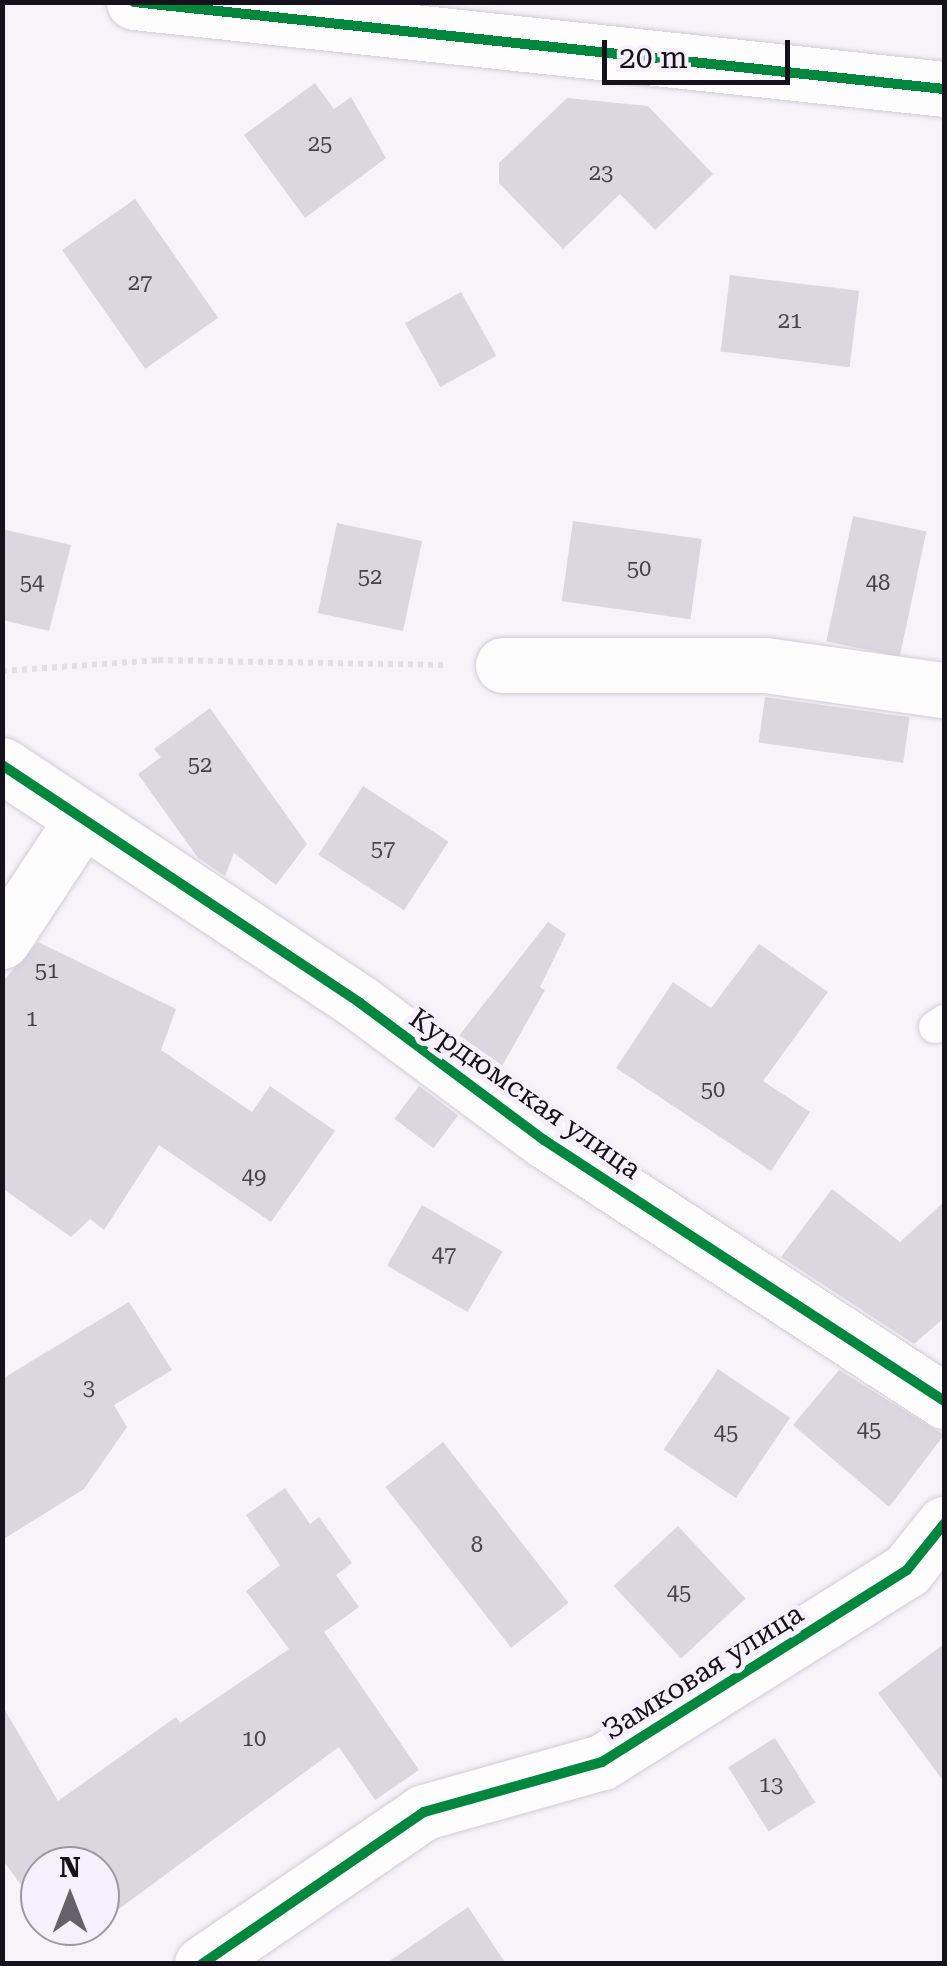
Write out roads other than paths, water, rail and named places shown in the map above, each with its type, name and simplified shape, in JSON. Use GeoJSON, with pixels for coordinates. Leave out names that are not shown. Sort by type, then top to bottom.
{"type":"FeatureCollection","features":[{"type":"Feature","properties":{"kind":"street"},"geometry":{"type":"LineString","coordinates":[[134,2],[249,7],[944,90]]}},
{"type":"Feature","properties":{"kind":"street"},"geometry":{"type":"LineString","coordinates":[[503,666],[765,666],[944,690]]}},
{"type":"Feature","properties":{"kind":"street","name":"Курдюмская улица"},"geometry":{"type":"LineString","coordinates":[[2,765],[81,821],[360,1002],[544,1140],[944,1401]]}},
{"type":"Feature","properties":{"kind":"street"},"geometry":{"type":"LineString","coordinates":[[2,941],[81,821]]}},
{"type":"Feature","properties":{"kind":"street","name":"Замковая улица"},"geometry":{"type":"LineString","coordinates":[[202,1964],[424,1812],[602,1762],[907,1570],[944,1524]]}}]}
